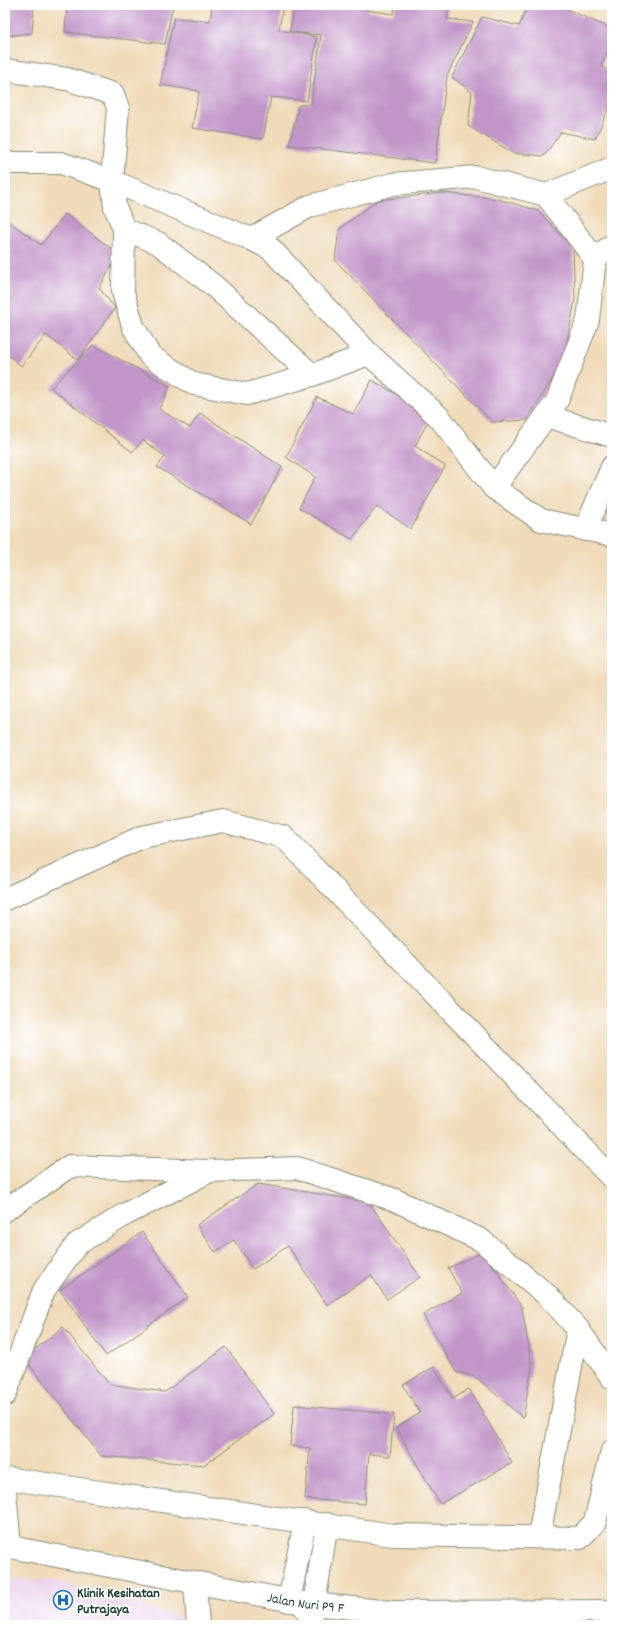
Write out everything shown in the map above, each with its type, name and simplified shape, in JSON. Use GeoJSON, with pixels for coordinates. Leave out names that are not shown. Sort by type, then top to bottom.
{"type":"FeatureCollection","features":[{"type":"Feature","properties":{"kind":"street"},"geometry":{"type":"LineString","coordinates":[[5,70],[67,79],[113,94],[118,108],[112,181],[115,207],[124,229],[123,292],[133,326],[150,356],[194,384],[247,394],[312,375],[369,354]]}},
{"type":"Feature","properties":{"kind":"street"},"geometry":{"type":"LineString","coordinates":[[5,163],[61,163],[112,181],[251,239],[271,249],[369,354],[440,417],[494,488],[541,520],[612,535]]}},
{"type":"Feature","properties":{"kind":"street"},"geometry":{"type":"LineString","coordinates":[[546,195],[612,168]]}},
{"type":"Feature","properties":{"kind":"street"},"geometry":{"type":"LineString","coordinates":[[251,239],[310,206],[393,184],[476,177],[546,195],[604,252],[588,320],[557,401],[494,488]]}},
{"type":"Feature","properties":{"kind":"street"},"geometry":{"type":"LineString","coordinates":[[124,229],[158,243],[214,286],[312,375]]}},
{"type":"Feature","properties":{"kind":"street"},"geometry":{"type":"LineString","coordinates":[[546,416],[612,436]]}},
{"type":"Feature","properties":{"kind":"street"},"geometry":{"type":"LineString","coordinates":[[585,530],[612,467]]}},
{"type":"Feature","properties":{"kind":"street"},"geometry":{"type":"LineString","coordinates":[[5,899],[142,837],[223,821],[284,837],[612,1178]]}},
{"type":"Feature","properties":{"kind":"street"},"geometry":{"type":"LineString","coordinates":[[5,1210],[70,1166],[209,1171],[297,1168],[395,1200],[481,1240],[548,1296],[578,1329],[612,1378]]}},
{"type":"Feature","properties":{"kind":"street"},"geometry":{"type":"LineString","coordinates":[[5,1395],[44,1290],[77,1244],[126,1214],[209,1171]]}},
{"type":"Feature","properties":{"kind":"street"},"geometry":{"type":"LineString","coordinates":[[539,1536],[578,1329]]}},
{"type":"Feature","properties":{"kind":"street"},"geometry":{"type":"LineString","coordinates":[[5,1478],[327,1524],[393,1535],[539,1536],[580,1538],[595,1522],[612,1451]]}},
{"type":"Feature","properties":{"kind":"street"},"geometry":{"type":"LineString","coordinates":[[5,1491],[8,1548]]}},
{"type":"Feature","properties":{"kind":"street"},"geometry":{"type":"LineString","coordinates":[[305,1521],[305,1608]]}},
{"type":"Feature","properties":{"kind":"street"},"geometry":{"type":"LineString","coordinates":[[305,1608],[327,1524]]}},
{"type":"Feature","properties":{"kind":"street","name":"Jalan Nuri P9 F"},"geometry":{"type":"LineString","coordinates":[[8,1548],[195,1583],[305,1608],[392,1612],[612,1611]]}},
{"type":"Feature","properties":{"kind":"street"},"geometry":{"type":"LineString","coordinates":[[195,1583],[198,1625]]}},
{"type":"Feature","properties":{"kind":"shaded area","name":"Klinik Kesihatan Putrajaya"},"geometry":{"type":"Polygon","coordinates":[[[5,1579],[54,1580],[189,1620],[190,1625],[5,1625],[5,1579]]]}},
{"type":"Feature","properties":{"kind":"building"},"geometry":{"type":"Polygon","coordinates":[[[5,5],[34,5],[32,33],[5,36],[5,5]]]}},
{"type":"Feature","properties":{"kind":"building"},"geometry":{"type":"Polygon","coordinates":[[[59,5],[173,5],[165,44],[65,32],[67,7],[59,5]]]}},
{"type":"Feature","properties":{"kind":"building"},"geometry":{"type":"Polygon","coordinates":[[[212,5],[283,5],[279,30],[317,37],[307,101],[271,97],[263,139],[192,128],[199,91],[160,85],[174,18],[210,21],[212,5]]]}},
{"type":"Feature","properties":{"kind":"building"},"geometry":{"type":"Polygon","coordinates":[[[293,5],[367,5],[366,10],[393,14],[396,5],[449,5],[447,19],[473,22],[447,76],[435,163],[289,145],[299,105],[311,104],[321,35],[290,32],[293,5]]]}},
{"type":"Feature","properties":{"kind":"building"},"geometry":{"type":"Polygon","coordinates":[[[528,5],[557,5],[612,29],[612,41],[601,66],[612,73],[612,100],[595,139],[561,132],[544,156],[513,153],[468,126],[472,92],[452,77],[482,17],[519,26],[528,5]]]}},
{"type":"Feature","properties":{"kind":"building"},"geometry":{"type":"Polygon","coordinates":[[[443,193],[498,199],[539,211],[573,249],[575,301],[563,361],[527,420],[492,422],[335,260],[339,229],[378,200],[443,193]]]}},
{"type":"Feature","properties":{"kind":"building"},"geometry":{"type":"Polygon","coordinates":[[[65,214],[119,254],[99,288],[115,308],[78,360],[46,335],[21,366],[5,352],[5,224],[8,221],[41,245],[65,214]]]}},
{"type":"Feature","properties":{"kind":"building"},"geometry":{"type":"Polygon","coordinates":[[[93,345],[170,386],[159,409],[190,428],[200,413],[282,467],[251,524],[157,467],[165,457],[143,440],[132,452],[51,388],[93,345]]]}},
{"type":"Feature","properties":{"kind":"building"},"geometry":{"type":"Polygon","coordinates":[[[372,380],[431,415],[415,446],[445,466],[411,529],[377,506],[352,539],[299,508],[315,477],[286,457],[317,397],[353,414],[372,380]]]}},
{"type":"Feature","properties":{"kind":"building"},"geometry":{"type":"Polygon","coordinates":[[[258,1184],[369,1202],[420,1277],[387,1299],[371,1275],[327,1305],[288,1246],[253,1269],[234,1240],[215,1252],[197,1225],[258,1184]]]}},
{"type":"Feature","properties":{"kind":"building"},"geometry":{"type":"Polygon","coordinates":[[[142,1232],[188,1297],[106,1356],[60,1290],[142,1232]]]}},
{"type":"Feature","properties":{"kind":"building"},"geometry":{"type":"Polygon","coordinates":[[[483,1252],[522,1307],[532,1367],[523,1418],[476,1377],[456,1372],[423,1315],[462,1293],[448,1268],[483,1252]]]}},
{"type":"Feature","properties":{"kind":"building"},"geometry":{"type":"Polygon","coordinates":[[[63,1327],[109,1384],[165,1392],[226,1347],[274,1414],[204,1465],[101,1456],[24,1358],[63,1327]]]}},
{"type":"Feature","properties":{"kind":"building"},"geometry":{"type":"Polygon","coordinates":[[[434,1367],[453,1399],[469,1389],[512,1463],[440,1504],[396,1428],[420,1413],[403,1385],[434,1367]]]}},
{"type":"Feature","properties":{"kind":"building"},"geometry":{"type":"Polygon","coordinates":[[[294,1405],[394,1414],[390,1456],[369,1454],[365,1504],[305,1499],[310,1448],[290,1446],[294,1405]]]}},
{"type":"Feature","properties":{"kind":"place","name":"Klinik Kesihatan Putrajaya"},"geometry":{"type":"Point","coordinates":[63,1600]}}]}
